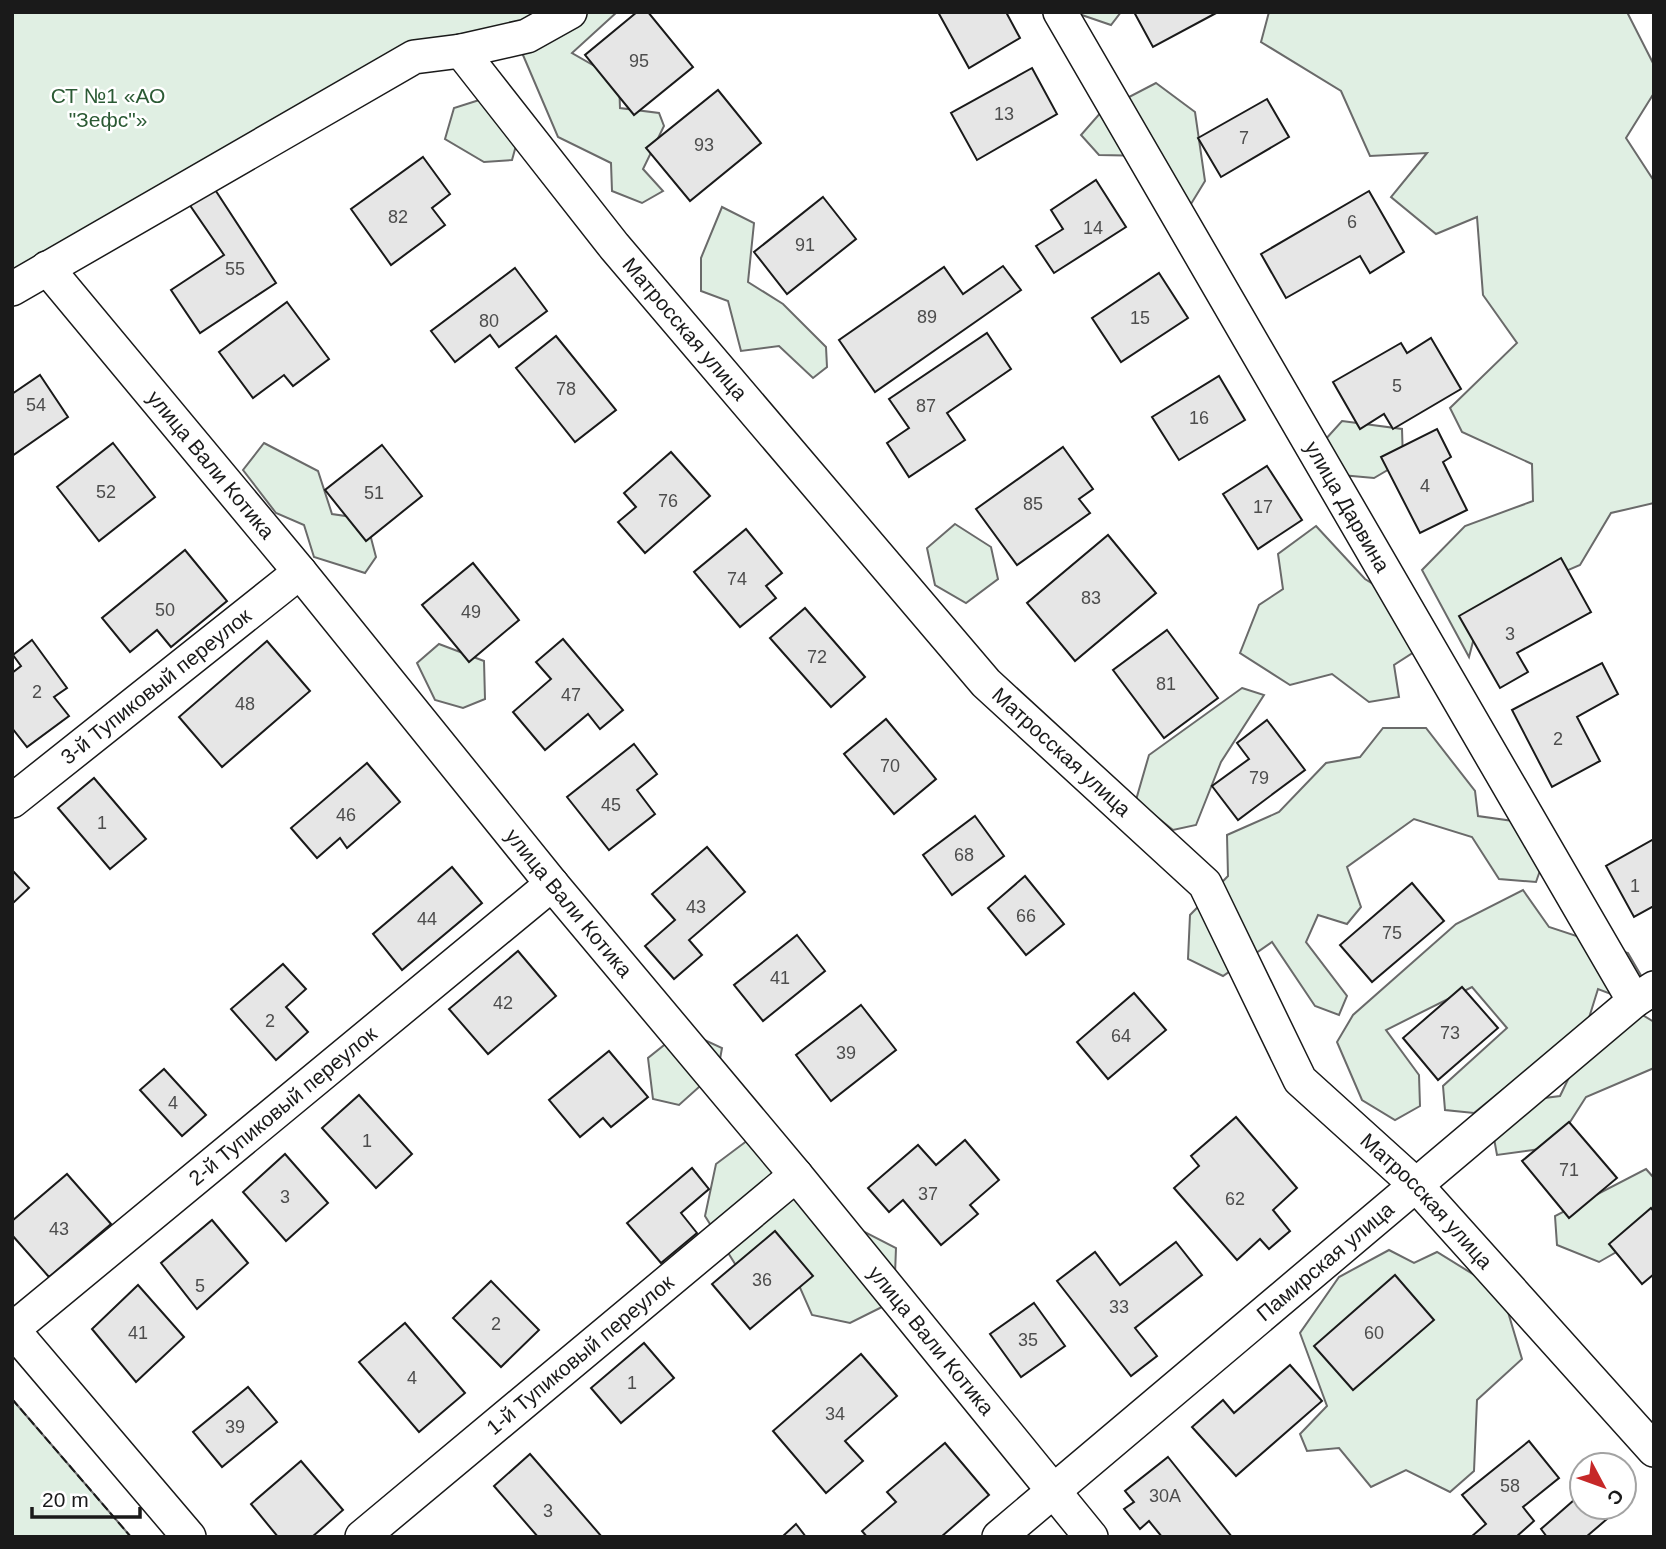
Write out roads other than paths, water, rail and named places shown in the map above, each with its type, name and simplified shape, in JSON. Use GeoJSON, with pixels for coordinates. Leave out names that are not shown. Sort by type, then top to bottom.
{"type":"FeatureCollection","features":[{"type":"Feature","properties":{"kind":"street"},"geometry":{"type":"LineString","coordinates":[[12,289],[414,57],[461,51],[527,36],[570,12]]}},
{"type":"Feature","properties":{"kind":"street","name":"улица Дарвина"},"geometry":{"type":"LineString","coordinates":[[1060,12],[1644,995]]}},
{"type":"Feature","properties":{"kind":"street","name":"Матросская улица"},"geometry":{"type":"LineString","coordinates":[[461,51],[614,246],[986,684],[1205,884],[1300,1080],[1415,1184],[1654,1450]]}},
{"type":"Feature","properties":{"kind":"street","name":"улица Вали Котика"},"geometry":{"type":"LineString","coordinates":[[47,268],[300,572],[552,884],[796,1175],[1091,1537]]}},
{"type":"Feature","properties":{"kind":"street","name":"3-й Тупиковый переулок"},"geometry":{"type":"LineString","coordinates":[[12,802],[300,572]]}},
{"type":"Feature","properties":{"kind":"street","name":"2-й Тупиковый переулок"},"geometry":{"type":"LineString","coordinates":[[13,1329],[552,884]]}},
{"type":"Feature","properties":{"kind":"street","name":"Памирская улица"},"geometry":{"type":"LineString","coordinates":[[999,1537],[1415,1184],[1644,995]]}},
{"type":"Feature","properties":{"kind":"street","name":"1-й Тупиковый переулок"},"geometry":{"type":"LineString","coordinates":[[362,1537],[796,1175]]}},
{"type":"Feature","properties":{"kind":"street"},"geometry":{"type":"LineString","coordinates":[[13,1329],[189,1537]]}},
{"type":"Feature","properties":{"kind":"park label","name":"СТ №1 «АО \"Зефс\"»"},"geometry":{"type":"Point","coordinates":[108,108]}}]}
